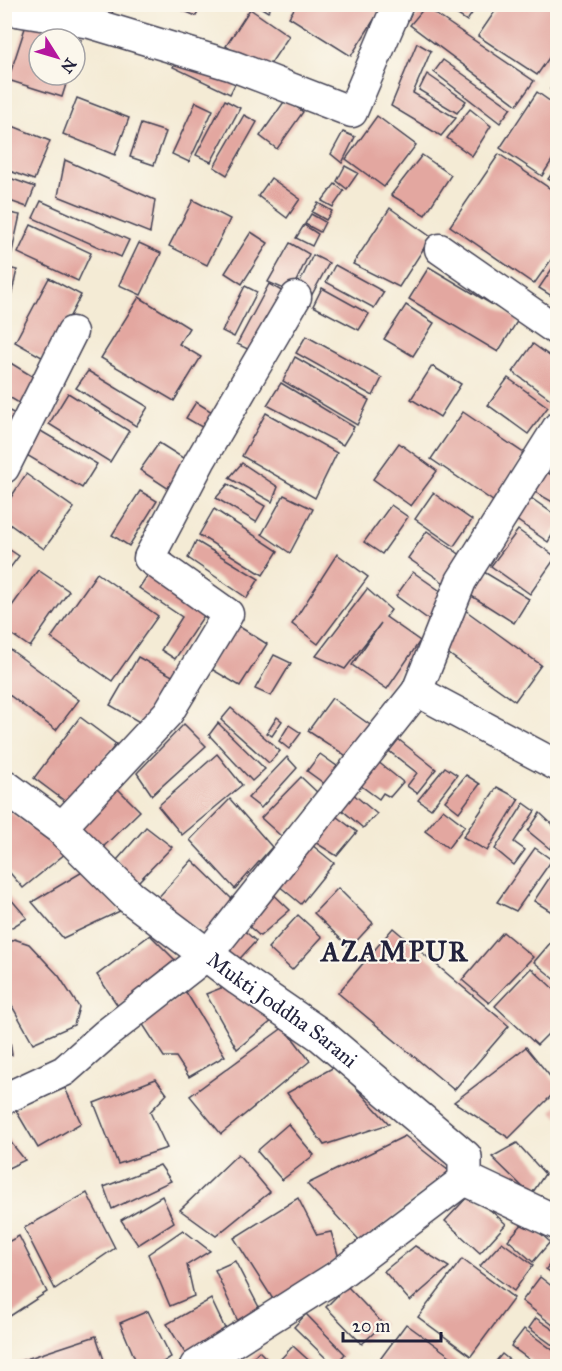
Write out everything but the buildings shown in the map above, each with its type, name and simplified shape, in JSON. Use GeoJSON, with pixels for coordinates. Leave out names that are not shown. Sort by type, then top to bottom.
{"type":"FeatureCollection","features":[{"type":"Feature","properties":{"kind":"street"},"geometry":{"type":"LineString","coordinates":[[4,9],[90,22],[233,66],[352,112],[398,4]]}},
{"type":"Feature","properties":{"kind":"street"},"geometry":{"type":"LineString","coordinates":[[440,249],[558,331]]}},
{"type":"Feature","properties":{"kind":"street"},"geometry":{"type":"LineString","coordinates":[[61,828],[168,713],[228,614],[149,558],[200,461],[296,297]]}},
{"type":"Feature","properties":{"kind":"street"},"geometry":{"type":"LineString","coordinates":[[4,468],[72,333]]}},
{"type":"Feature","properties":{"kind":"street"},"geometry":{"type":"LineString","coordinates":[[4,1099],[64,1071],[106,1034],[207,955],[417,691],[461,581],[558,427]]}},
{"type":"Feature","properties":{"kind":"street"},"geometry":{"type":"LineString","coordinates":[[417,691],[558,766]]}},
{"type":"Feature","properties":{"kind":"street","name":"Mukti Joddha Sarani"},"geometry":{"type":"LineString","coordinates":[[4,786],[61,828],[130,897],[207,955],[322,1036],[465,1157],[465,1179]]}},
{"type":"Feature","properties":{"kind":"street"},"geometry":{"type":"LineString","coordinates":[[195,1366],[337,1276],[465,1179],[558,1223]]}},
{"type":"Feature","properties":{"kind":"district","name":"AZAMPUR"},"geometry":{"type":"Point","coordinates":[395,951]}}]}
